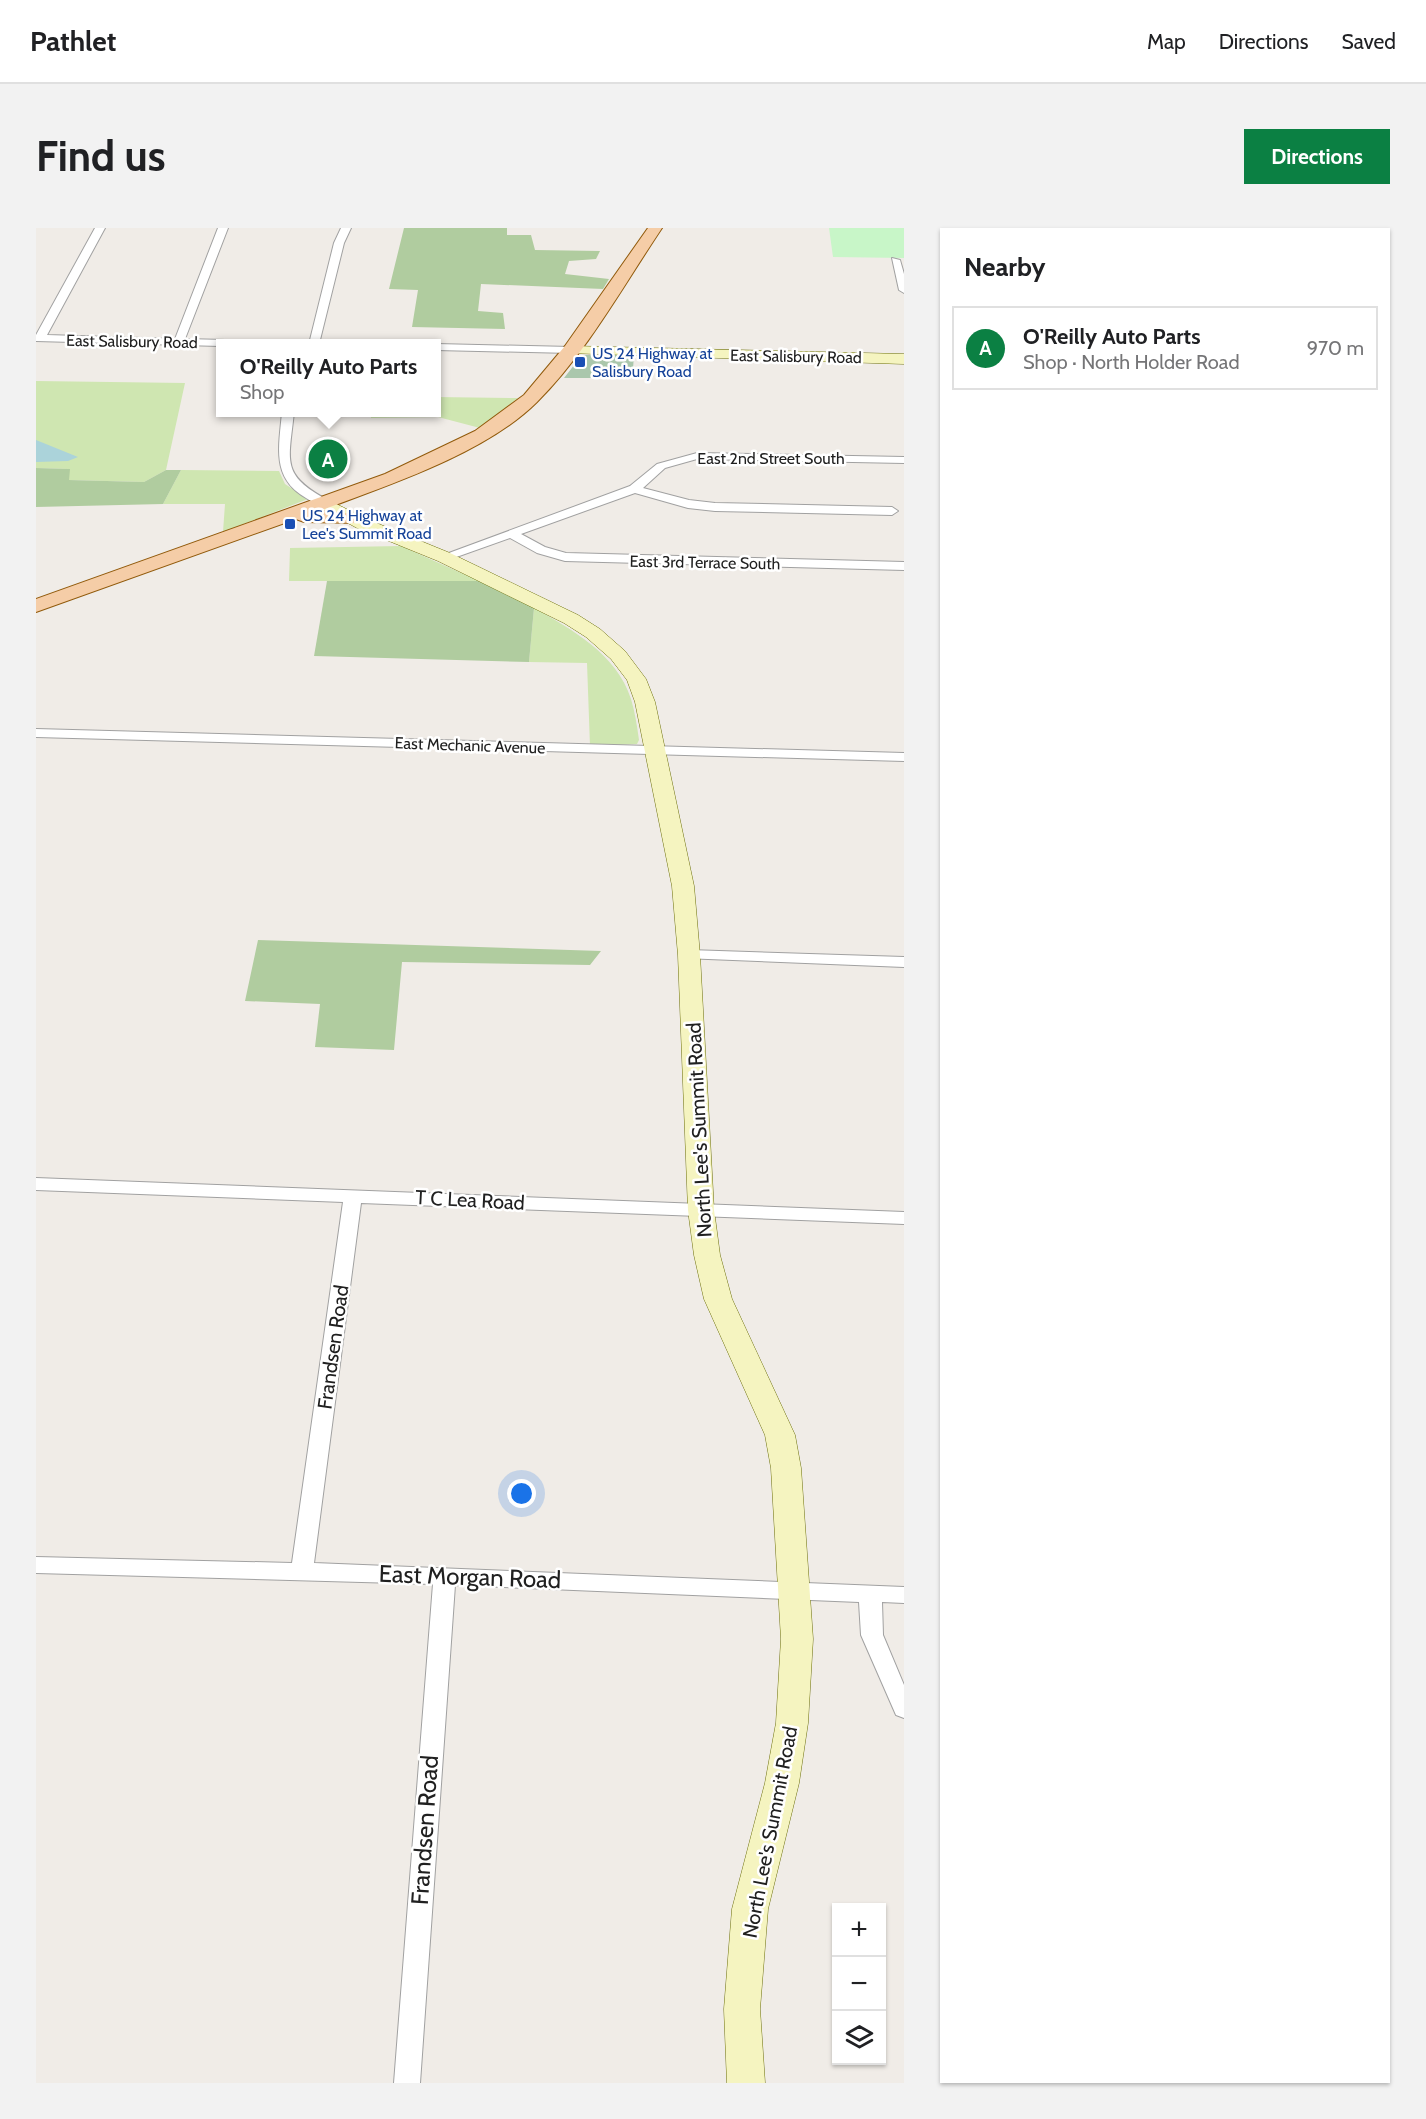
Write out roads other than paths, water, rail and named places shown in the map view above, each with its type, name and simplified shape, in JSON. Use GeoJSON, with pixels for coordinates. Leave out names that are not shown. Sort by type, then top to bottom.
{"type":"FeatureCollection","features":[{"type":"Feature","properties":{"kind":"main road"},"geometry":{"type":"LineString","coordinates":[[36,606],[360,490],[428,462],[501,422],[537,392],[571,350],[655,228]]}},
{"type":"Feature","properties":{"kind":"main road","name":"East Salisbury Road"},"geometry":{"type":"LineString","coordinates":[[571,350],[904,359]]}},
{"type":"Feature","properties":{"kind":"main road"},"geometry":{"type":"LineString","coordinates":[[360,490],[354,506],[365,522]]}},
{"type":"Feature","properties":{"kind":"main road","name":"North Lee's Summit Road"},"geometry":{"type":"LineString","coordinates":[[324,503],[444,557],[571,619],[593,633],[618,655],[636,679],[645,702],[683,886],[689,955],[701,1210],[707,1255],[718,1299],[780,1435],[786,1468],[797,1639],[792,1723],[782,1783],[750,1909],[742,2009],[746,2083]]}},
{"type":"Feature","properties":{"kind":"main road"},"geometry":{"type":"LineString","coordinates":[[282,518],[318,515],[365,522]]}},
{"type":"Feature","properties":{"kind":"street"},"geometry":{"type":"LineString","coordinates":[[38,338],[100,228]]}},
{"type":"Feature","properties":{"kind":"street"},"geometry":{"type":"LineString","coordinates":[[179,342],[223,228]]}},
{"type":"Feature","properties":{"kind":"street"},"geometry":{"type":"LineString","coordinates":[[315,339],[339,243],[346,228]]}},
{"type":"Feature","properties":{"kind":"street"},"geometry":{"type":"LineString","coordinates":[[895,260],[904,290]]}},
{"type":"Feature","properties":{"kind":"street","name":"East Salisbury Road"},"geometry":{"type":"LineString","coordinates":[[38,338],[216,343]]}},
{"type":"Feature","properties":{"kind":"street","name":"East Salisbury Road"},"geometry":{"type":"LineString","coordinates":[[441,347],[571,350]]}},
{"type":"Feature","properties":{"kind":"street"},"geometry":{"type":"LineString","coordinates":[[288,417],[285,472],[295,486],[324,503]]}},
{"type":"Feature","properties":{"kind":"street","name":"East 2nd Street South"},"geometry":{"type":"LineString","coordinates":[[444,557],[633,489],[661,466],[698,456],[904,460]]}},
{"type":"Feature","properties":{"kind":"street"},"geometry":{"type":"LineString","coordinates":[[633,489],[688,504],[715,507],[892,511]]}},
{"type":"Feature","properties":{"kind":"street","name":"East 3rd Terrace South"},"geometry":{"type":"LineString","coordinates":[[512,534],[541,550],[565,557],[904,566]]}},
{"type":"Feature","properties":{"kind":"street","name":"East Mechanic Avenue"},"geometry":{"type":"LineString","coordinates":[[36,733],[904,757]]}},
{"type":"Feature","properties":{"kind":"street"},"geometry":{"type":"LineString","coordinates":[[689,955],[904,962]]}},
{"type":"Feature","properties":{"kind":"street","name":"T C Lea Road"},"geometry":{"type":"LineString","coordinates":[[36,1184],[904,1218]]}},
{"type":"Feature","properties":{"kind":"street","name":"Frandsen Road"},"geometry":{"type":"LineString","coordinates":[[303,1571],[353,1195]]}},
{"type":"Feature","properties":{"kind":"street","name":"East Morgan Road"},"geometry":{"type":"LineString","coordinates":[[36,1565],[303,1571],[904,1595]]}},
{"type":"Feature","properties":{"kind":"street","name":"Frandsen Road"},"geometry":{"type":"LineString","coordinates":[[407,2083],[445,1577]]}},
{"type":"Feature","properties":{"kind":"street"},"geometry":{"type":"LineString","coordinates":[[870,1593],[872,1635],[904,1709]]}},
{"type":"Feature","properties":{"kind":"water"},"geometry":{"type":"Polygon","coordinates":[[[36,440],[78,457],[68,461],[36,462],[36,440]]]}},
{"type":"Feature","properties":{"kind":"place","name":"US 24 Highway at Salisbury Road"},"geometry":{"type":"Point","coordinates":[580,362]}},
{"type":"Feature","properties":{"kind":"place","name":"O'Reilly Auto Parts"},"geometry":{"type":"Point","coordinates":[328,459]}},
{"type":"Feature","properties":{"kind":"place","name":"US 24 Highway at Lee's Summit Road"},"geometry":{"type":"Point","coordinates":[290,524]}}]}
